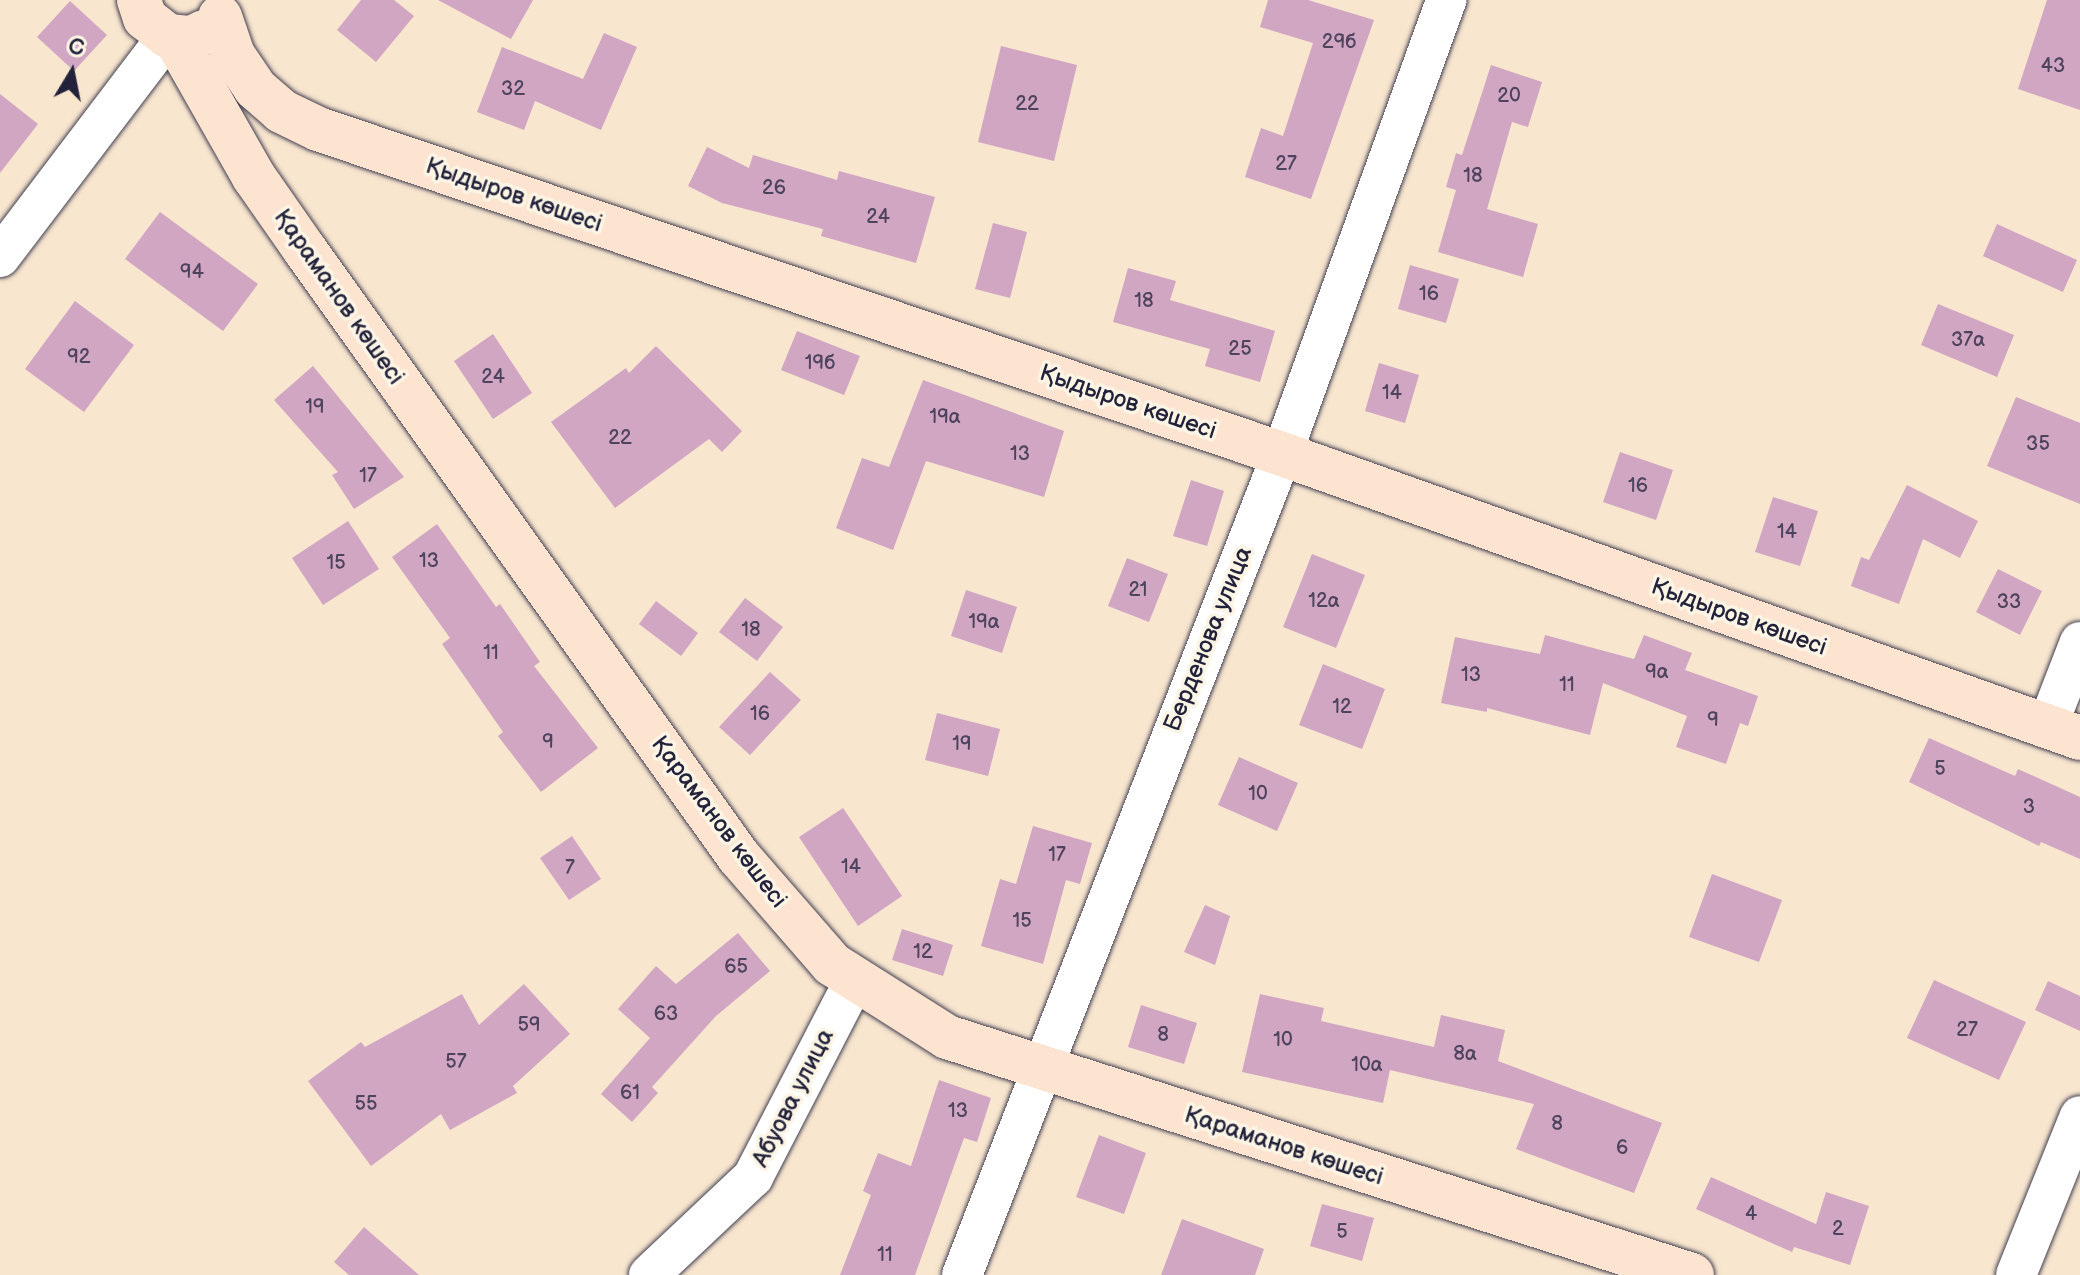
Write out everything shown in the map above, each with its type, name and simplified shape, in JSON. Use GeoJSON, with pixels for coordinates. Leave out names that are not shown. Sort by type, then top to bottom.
{"type":"FeatureCollection","features":[{"type":"Feature","properties":{"kind":"street","name":"Қараманов көшесі"},"geometry":{"type":"LineString","coordinates":[[139,0],[145,18],[171,37],[254,177],[739,857],[832,964],[947,1037],[1692,1275]]}},
{"type":"Feature","properties":{"kind":"street","name":"Берденова улица"},"geometry":{"type":"LineString","coordinates":[[962,1275],[1039,1068],[1282,454],[1446,0]]}},
{"type":"Feature","properties":{"kind":"street"},"geometry":{"type":"LineString","coordinates":[[0,257],[171,37],[192,38],[223,9]]}},
{"type":"Feature","properties":{"kind":"street","name":"Қыдыров көшесі"},"geometry":{"type":"LineString","coordinates":[[223,9],[233,55],[255,88],[281,111],[318,129],[1282,454],[2064,732]]}},
{"type":"Feature","properties":{"kind":"street"},"geometry":{"type":"LineString","coordinates":[[254,177],[273,143],[294,131],[318,129]]}},
{"type":"Feature","properties":{"kind":"street"},"geometry":{"type":"LineString","coordinates":[[2064,732],[2080,642]]}},
{"type":"Feature","properties":{"kind":"street","name":"Абуова улица"},"geometry":{"type":"LineString","coordinates":[[649,1275],[753,1177],[855,979]]}},
{"type":"Feature","properties":{"kind":"street"},"geometry":{"type":"LineString","coordinates":[[2016,1275],[2080,1116]]}},
{"type":"Feature","properties":{"kind":"building"},"geometry":{"type":"Polygon","coordinates":[[[361,0],[394,0],[414,16],[376,62],[337,30],[361,0]]]}},
{"type":"Feature","properties":{"kind":"building"},"geometry":{"type":"Polygon","coordinates":[[[438,0],[533,0],[511,39],[438,0]]]}},
{"type":"Feature","properties":{"kind":"building"},"geometry":{"type":"Polygon","coordinates":[[[1268,0],[1308,0],[1374,20],[1311,199],[1245,177],[1261,128],[1283,136],[1313,43],[1260,27],[1268,0]]]}},
{"type":"Feature","properties":{"kind":"building"},"geometry":{"type":"Polygon","coordinates":[[[2047,0],[2080,0],[2080,110],[2018,89],[2047,0]]]}},
{"type":"Feature","properties":{"kind":"building"},"geometry":{"type":"Polygon","coordinates":[[[70,1],[107,35],[74,71],[37,37],[70,1]]]}},
{"type":"Feature","properties":{"kind":"building"},"geometry":{"type":"Polygon","coordinates":[[[604,33],[637,47],[601,130],[535,101],[524,130],[477,112],[502,47],[583,79],[604,33]]]}},
{"type":"Feature","properties":{"kind":"building"},"geometry":{"type":"Polygon","coordinates":[[[1001,46],[1077,65],[1054,161],[978,142],[1001,46]]]}},
{"type":"Feature","properties":{"kind":"building"},"geometry":{"type":"Polygon","coordinates":[[[1491,65],[1542,82],[1528,127],[1512,122],[1487,209],[1538,224],[1523,277],[1438,252],[1456,190],[1446,187],[1456,153],[1462,155],[1491,65]]]}},
{"type":"Feature","properties":{"kind":"building"},"geometry":{"type":"Polygon","coordinates":[[[0,94],[38,124],[0,173],[0,94]]]}},
{"type":"Feature","properties":{"kind":"building"},"geometry":{"type":"Polygon","coordinates":[[[707,147],[749,168],[753,155],[837,180],[839,171],[935,197],[916,263],[821,236],[823,229],[722,203],[688,186],[707,147]]]}},
{"type":"Feature","properties":{"kind":"building"},"geometry":{"type":"Polygon","coordinates":[[[160,212],[258,284],[223,331],[125,259],[160,212]]]}},
{"type":"Feature","properties":{"kind":"building"},"geometry":{"type":"Polygon","coordinates":[[[993,223],[1027,232],[1010,298],[975,289],[993,223]]]}},
{"type":"Feature","properties":{"kind":"building"},"geometry":{"type":"Polygon","coordinates":[[[1997,224],[2077,260],[2063,292],[1983,256],[1997,224]]]}},
{"type":"Feature","properties":{"kind":"building"},"geometry":{"type":"Polygon","coordinates":[[[1410,265],[1459,279],[1446,323],[1398,309],[1410,265]]]}},
{"type":"Feature","properties":{"kind":"building"},"geometry":{"type":"Polygon","coordinates":[[[1128,268],[1176,281],[1170,300],[1275,331],[1260,382],[1205,366],[1210,349],[1113,322],[1128,268]]]}},
{"type":"Feature","properties":{"kind":"building"},"geometry":{"type":"Polygon","coordinates":[[[75,301],[134,345],[84,412],[25,369],[75,301]]]}},
{"type":"Feature","properties":{"kind":"building"},"geometry":{"type":"Polygon","coordinates":[[[1938,304],[2014,335],[1997,377],[1921,345],[1938,304]]]}},
{"type":"Feature","properties":{"kind":"building"},"geometry":{"type":"Polygon","coordinates":[[[797,331],[860,356],[844,395],[781,370],[797,331]]]}},
{"type":"Feature","properties":{"kind":"building"},"geometry":{"type":"Polygon","coordinates":[[[493,334],[532,393],[493,419],[454,361],[493,334]]]}},
{"type":"Feature","properties":{"kind":"building"},"geometry":{"type":"Polygon","coordinates":[[[656,346],[742,431],[722,452],[709,439],[615,508],[551,422],[626,368],[629,373],[656,346]]]}},
{"type":"Feature","properties":{"kind":"building"},"geometry":{"type":"Polygon","coordinates":[[[1379,363],[1419,375],[1405,423],[1365,411],[1379,363]]]}},
{"type":"Feature","properties":{"kind":"building"},"geometry":{"type":"Polygon","coordinates":[[[313,366],[404,477],[354,509],[332,475],[338,472],[274,400],[313,366]]]}},
{"type":"Feature","properties":{"kind":"building"},"geometry":{"type":"Polygon","coordinates":[[[923,380],[1064,431],[1044,497],[926,461],[893,550],[836,528],[862,458],[889,467],[923,380]]]}},
{"type":"Feature","properties":{"kind":"building"},"geometry":{"type":"Polygon","coordinates":[[[2016,397],[2080,423],[2080,504],[1987,466],[2016,397]]]}},
{"type":"Feature","properties":{"kind":"building"},"geometry":{"type":"Polygon","coordinates":[[[1620,452],[1673,470],[1656,520],[1603,502],[1620,452]]]}},
{"type":"Feature","properties":{"kind":"building"},"geometry":{"type":"Polygon","coordinates":[[[1191,480],[1224,491],[1207,546],[1173,536],[1191,480]]]}},
{"type":"Feature","properties":{"kind":"building"},"geometry":{"type":"Polygon","coordinates":[[[1907,485],[1978,521],[1960,558],[1923,539],[1899,604],[1851,586],[1861,557],[1869,560],[1907,485]]]}},
{"type":"Feature","properties":{"kind":"building"},"geometry":{"type":"Polygon","coordinates":[[[1773,497],[1818,511],[1800,566],[1755,552],[1773,497]]]}},
{"type":"Feature","properties":{"kind":"building"},"geometry":{"type":"Polygon","coordinates":[[[348,521],[379,569],[323,605],[292,558],[348,521]]]}},
{"type":"Feature","properties":{"kind":"building"},"geometry":{"type":"Polygon","coordinates":[[[437,524],[496,607],[500,604],[540,662],[534,666],[598,748],[541,792],[498,736],[503,732],[442,644],[450,638],[392,557],[437,524]]]}},
{"type":"Feature","properties":{"kind":"building"},"geometry":{"type":"Polygon","coordinates":[[[1312,554],[1365,575],[1336,648],[1283,627],[1312,554]]]}},
{"type":"Feature","properties":{"kind":"building"},"geometry":{"type":"Polygon","coordinates":[[[1127,558],[1168,574],[1149,622],[1108,606],[1127,558]]]}},
{"type":"Feature","properties":{"kind":"building"},"geometry":{"type":"Polygon","coordinates":[[[1998,569],[2042,591],[2020,635],[1976,612],[1998,569]]]}},
{"type":"Feature","properties":{"kind":"building"},"geometry":{"type":"Polygon","coordinates":[[[966,590],[1017,607],[1002,653],[951,636],[966,590]]]}},
{"type":"Feature","properties":{"kind":"building"},"geometry":{"type":"Polygon","coordinates":[[[745,598],[783,627],[757,661],[719,632],[745,598]]]}},
{"type":"Feature","properties":{"kind":"building"},"geometry":{"type":"Polygon","coordinates":[[[656,601],[698,633],[681,656],[639,624],[656,601]]]}},
{"type":"Feature","properties":{"kind":"building"},"geometry":{"type":"Polygon","coordinates":[[[1545,635],[1634,659],[1644,635],[1692,653],[1685,670],[1758,696],[1748,726],[1740,723],[1726,764],[1676,747],[1687,716],[1603,683],[1590,735],[1487,708],[1487,712],[1441,703],[1455,637],[1540,654],[1545,635]]]}},
{"type":"Feature","properties":{"kind":"building"},"geometry":{"type":"Polygon","coordinates":[[[1323,664],[1385,689],[1362,749],[1299,725],[1323,664]]]}},
{"type":"Feature","properties":{"kind":"building"},"geometry":{"type":"Polygon","coordinates":[[[770,672],[801,700],[750,755],[719,727],[770,672]]]}},
{"type":"Feature","properties":{"kind":"building"},"geometry":{"type":"Polygon","coordinates":[[[937,713],[1000,729],[988,776],[925,760],[937,713]]]}},
{"type":"Feature","properties":{"kind":"building"},"geometry":{"type":"Polygon","coordinates":[[[1929,738],[2015,776],[2018,769],[2080,797],[2080,859],[2041,842],[2039,846],[1909,782],[1929,738]]]}},
{"type":"Feature","properties":{"kind":"building"},"geometry":{"type":"Polygon","coordinates":[[[1239,757],[1298,783],[1277,831],[1218,805],[1239,757]]]}},
{"type":"Feature","properties":{"kind":"building"},"geometry":{"type":"Polygon","coordinates":[[[843,808],[902,896],[858,926],[799,837],[843,808]]]}},
{"type":"Feature","properties":{"kind":"building"},"geometry":{"type":"Polygon","coordinates":[[[1033,826],[1092,843],[1080,884],[1066,880],[1043,964],[981,946],[1000,879],[1016,884],[1033,826]]]}},
{"type":"Feature","properties":{"kind":"building"},"geometry":{"type":"Polygon","coordinates":[[[572,836],[601,879],[569,900],[540,858],[572,836]]]}},
{"type":"Feature","properties":{"kind":"building"},"geometry":{"type":"Polygon","coordinates":[[[1712,874],[1782,900],[1759,962],[1689,937],[1712,874]]]}},
{"type":"Feature","properties":{"kind":"building"},"geometry":{"type":"Polygon","coordinates":[[[1205,905],[1230,916],[1215,965],[1184,952],[1205,905]]]}},
{"type":"Feature","properties":{"kind":"building"},"geometry":{"type":"Polygon","coordinates":[[[902,929],[953,945],[943,976],[892,960],[902,929]]]}},
{"type":"Feature","properties":{"kind":"building"},"geometry":{"type":"Polygon","coordinates":[[[738,933],[770,971],[716,1016],[652,1087],[658,1093],[632,1122],[601,1094],[650,1038],[618,1009],[656,966],[676,984],[738,933]]]}},
{"type":"Feature","properties":{"kind":"building"},"geometry":{"type":"Polygon","coordinates":[[[1934,980],[2026,1022],[1999,1080],[1907,1038],[1934,980]]]}},
{"type":"Feature","properties":{"kind":"building"},"geometry":{"type":"Polygon","coordinates":[[[2048,981],[2080,996],[2080,1031],[2035,1010],[2048,981]]]}},
{"type":"Feature","properties":{"kind":"building"},"geometry":{"type":"Polygon","coordinates":[[[524,984],[570,1034],[513,1086],[517,1093],[450,1130],[441,1114],[371,1166],[308,1081],[361,1042],[365,1047],[462,994],[479,1025],[524,984]]]}},
{"type":"Feature","properties":{"kind":"building"},"geometry":{"type":"Polygon","coordinates":[[[1260,994],[1324,1008],[1321,1021],[1434,1047],[1441,1015],[1505,1030],[1498,1061],[1662,1123],[1634,1193],[1516,1149],[1534,1104],[1390,1070],[1383,1103],[1242,1072],[1260,994]]]}},
{"type":"Feature","properties":{"kind":"building"},"geometry":{"type":"Polygon","coordinates":[[[1141,1005],[1197,1023],[1184,1064],[1128,1047],[1141,1005]]]}},
{"type":"Feature","properties":{"kind":"building"},"geometry":{"type":"Polygon","coordinates":[[[939,1080],[991,1098],[977,1142],[964,1138],[915,1275],[840,1275],[871,1195],[863,1191],[878,1153],[911,1166],[939,1080]]]}},
{"type":"Feature","properties":{"kind":"building"},"geometry":{"type":"Polygon","coordinates":[[[1099,1135],[1146,1153],[1124,1214],[1076,1197],[1099,1135]]]}},
{"type":"Feature","properties":{"kind":"building"},"geometry":{"type":"Polygon","coordinates":[[[1711,1177],[1816,1224],[1826,1192],[1869,1206],[1850,1265],[1794,1247],[1792,1252],[1696,1209],[1711,1177]]]}},
{"type":"Feature","properties":{"kind":"building"},"geometry":{"type":"Polygon","coordinates":[[[1322,1204],[1374,1218],[1362,1261],[1310,1246],[1322,1204]]]}},
{"type":"Feature","properties":{"kind":"building"},"geometry":{"type":"Polygon","coordinates":[[[1182,1219],[1264,1249],[1255,1275],[1161,1275],[1182,1219]]]}},
{"type":"Feature","properties":{"kind":"building"},"geometry":{"type":"Polygon","coordinates":[[[364,1227],[419,1275],[349,1275],[334,1262],[364,1227]]]}}]}
